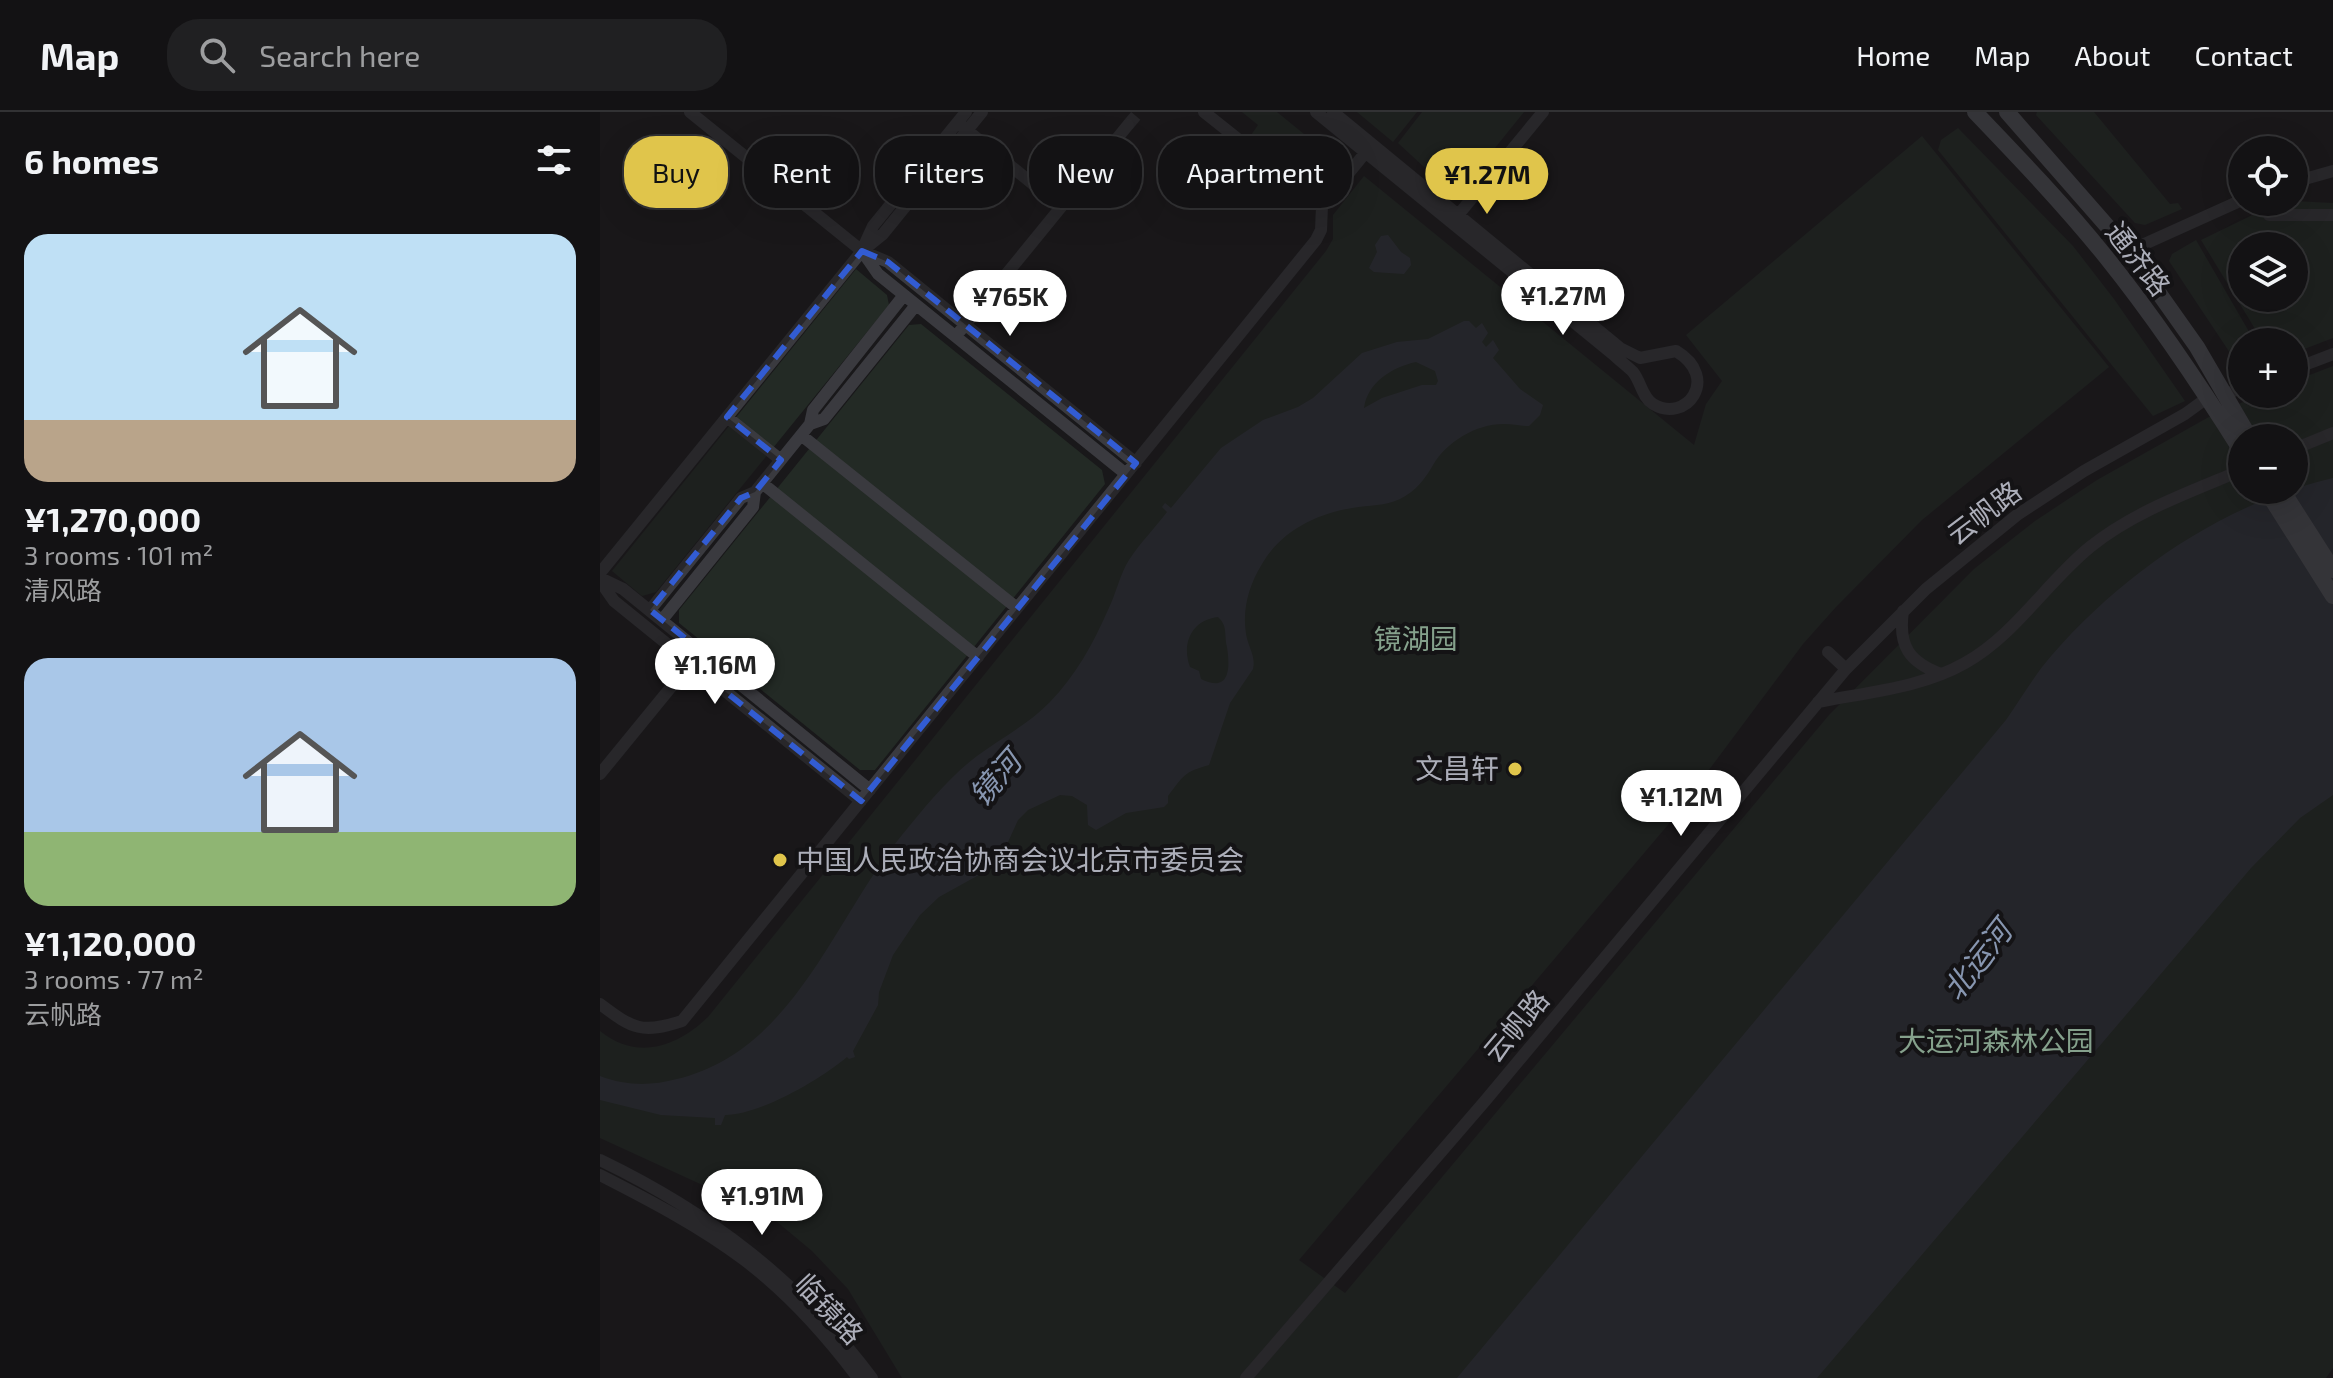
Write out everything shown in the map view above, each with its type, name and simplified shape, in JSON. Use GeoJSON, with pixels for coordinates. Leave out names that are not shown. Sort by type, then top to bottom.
{"type":"FeatureCollection","features":[{"type":"Feature","properties":{"kind":"main road","name":"通济路"},"geometry":{"type":"LineString","coordinates":[[2007,112],[2129,251],[2197,347],[2228,384]]}},
{"type":"Feature","properties":{"kind":"main road","name":"通济路"},"geometry":{"type":"LineString","coordinates":[[1977,113],[2107,258],[2207,398],[2233,424]]}},
{"type":"Feature","properties":{"kind":"main road","name":"通济路"},"geometry":{"type":"LineString","coordinates":[[2233,408],[2233,424]]}},
{"type":"Feature","properties":{"kind":"main road"},"geometry":{"type":"LineString","coordinates":[[2275,504],[2333,596]]}},
{"type":"Feature","properties":{"kind":"main road"},"geometry":{"type":"LineString","coordinates":[[2291,504],[2333,570]]}},
{"type":"Feature","properties":{"kind":"street"},"geometry":{"type":"LineString","coordinates":[[690,112],[862,251],[888,262],[1136,463]]}},
{"type":"Feature","properties":{"kind":"street"},"geometry":{"type":"LineString","coordinates":[[962,127],[966,112]]}},
{"type":"Feature","properties":{"kind":"street"},"geometry":{"type":"LineString","coordinates":[[600,578],[862,251],[873,226],[962,127],[982,112]]}},
{"type":"Feature","properties":{"kind":"street"},"geometry":{"type":"LineString","coordinates":[[1204,112],[1234,136]]}},
{"type":"Feature","properties":{"kind":"street"},"geometry":{"type":"LineString","coordinates":[[1316,112],[1369,148],[1632,371],[1645,397],[1654,404],[1678,408],[1691,399],[1699,385],[1697,371],[1689,358],[1676,351],[1647,357],[1631,355],[1455,219]]}},
{"type":"Feature","properties":{"kind":"street"},"geometry":{"type":"LineString","coordinates":[[1333,112],[1369,148]]}},
{"type":"Feature","properties":{"kind":"street"},"geometry":{"type":"LineString","coordinates":[[1455,219],[1543,112]]}},
{"type":"Feature","properties":{"kind":"street"},"geometry":{"type":"LineString","coordinates":[[1119,136],[1128,125]]}},
{"type":"Feature","properties":{"kind":"street"},"geometry":{"type":"LineString","coordinates":[[962,127],[1029,181]]}},
{"type":"Feature","properties":{"kind":"street"},"geometry":{"type":"LineString","coordinates":[[1352,169],[1369,148]]}},
{"type":"Feature","properties":{"kind":"street"},"geometry":{"type":"LineString","coordinates":[[2308,178],[2333,171]]}},
{"type":"Feature","properties":{"kind":"street"},"geometry":{"type":"LineString","coordinates":[[2129,251],[2228,206]]}},
{"type":"Feature","properties":{"kind":"street"},"geometry":{"type":"LineString","coordinates":[[955,336],[1060,208]]}},
{"type":"Feature","properties":{"kind":"street"},"geometry":{"type":"LineString","coordinates":[[600,1004],[635,1027],[657,1029],[682,1021],[1316,240],[1321,230],[1322,208]]}},
{"type":"Feature","properties":{"kind":"street"},"geometry":{"type":"LineString","coordinates":[[2308,215],[2333,215]]}},
{"type":"Feature","properties":{"kind":"street"},"geometry":{"type":"LineString","coordinates":[[862,251],[878,274],[1126,474]]}},
{"type":"Feature","properties":{"kind":"street"},"geometry":{"type":"LineString","coordinates":[[650,610],[741,498],[759,487],[781,460],[810,424],[813,410],[904,295]]}},
{"type":"Feature","properties":{"kind":"street"},"geometry":{"type":"LineString","coordinates":[[810,424],[824,419],[916,305]]}},
{"type":"Feature","properties":{"kind":"street"},"geometry":{"type":"LineString","coordinates":[[2308,364],[2333,354]]}},
{"type":"Feature","properties":{"kind":"street","name":"云帆路"},"geometry":{"type":"LineString","coordinates":[[1246,1378],[1380,1229],[1846,669],[1926,589],[2017,515],[2207,398]]}},
{"type":"Feature","properties":{"kind":"street"},"geometry":{"type":"LineString","coordinates":[[727,417],[781,460]]}},
{"type":"Feature","properties":{"kind":"street"},"geometry":{"type":"LineString","coordinates":[[2308,443],[2333,433]]}},
{"type":"Feature","properties":{"kind":"street"},"geometry":{"type":"LineString","coordinates":[[801,435],[1017,608]]}},
{"type":"Feature","properties":{"kind":"street"},"geometry":{"type":"LineString","coordinates":[[1818,702],[1910,685],[1968,662],[1986,650],[2090,547],[2161,503],[2228,476]]}},
{"type":"Feature","properties":{"kind":"street"},"geometry":{"type":"LineString","coordinates":[[662,620],[753,507],[759,487]]}},
{"type":"Feature","properties":{"kind":"street"},"geometry":{"type":"LineString","coordinates":[[759,487],[978,657]]}},
{"type":"Feature","properties":{"kind":"street"},"geometry":{"type":"LineString","coordinates":[[600,578],[623,589],[650,610],[870,790]]}},
{"type":"Feature","properties":{"kind":"street"},"geometry":{"type":"LineString","coordinates":[[600,578],[614,601],[861,801]]}},
{"type":"Feature","properties":{"kind":"street"},"geometry":{"type":"LineString","coordinates":[[1903,611],[1901,625],[1908,654],[1920,666],[1941,674]]}},
{"type":"Feature","properties":{"kind":"street"},"geometry":{"type":"LineString","coordinates":[[600,774],[701,651]]}},
{"type":"Feature","properties":{"kind":"street"},"geometry":{"type":"LineString","coordinates":[[1828,652],[1846,669]]}},
{"type":"Feature","properties":{"kind":"street","name":"临镜路"},"geometry":{"type":"LineString","coordinates":[[600,1160],[724,1230],[749,1250],[793,1287],[837,1332],[872,1378]]}},
{"type":"Feature","properties":{"kind":"street","name":"临镜路"},"geometry":{"type":"LineString","coordinates":[[600,1175],[708,1235],[744,1259],[807,1317],[858,1378]]}},
{"type":"Feature","properties":{"kind":"highlighted area"},"geometry":{"type":"Polygon","coordinates":[[[862,251],[888,262],[1136,463],[861,801],[690,663],[701,651],[650,610],[741,498],[755,492],[781,460],[727,417],[862,251]]]}},
{"type":"Feature","properties":{"kind":"green space"},"geometry":{"type":"Polygon","coordinates":[[[1242,112],[1277,112],[1306,136],[1250,136],[1258,125],[1242,112]]]}},
{"type":"Feature","properties":{"kind":"green space"},"geometry":{"type":"Polygon","coordinates":[[[1357,112],[1417,112],[1393,142],[1357,112]]]}},
{"type":"Feature","properties":{"kind":"green space"},"geometry":{"type":"Polygon","coordinates":[[[1422,112],[1524,112],[1461,190],[1448,189],[1398,143],[1422,112]]]}},
{"type":"Feature","properties":{"kind":"green space"},"geometry":{"type":"Polygon","coordinates":[[[2037,112],[2094,112],[2170,204],[2178,203],[2182,209],[2145,225],[2135,223],[2036,115],[2037,112]]]}},
{"type":"Feature","properties":{"kind":"green space"},"geometry":{"type":"Polygon","coordinates":[[[1958,128],[2073,246],[2185,401],[2153,416],[1938,150],[1941,140],[1958,128]]]}},
{"type":"Feature","properties":{"kind":"green space"},"geometry":{"type":"Polygon","coordinates":[[[1922,136],[2109,367],[1922,520],[1836,607],[1803,644],[1667,826],[1299,1260],[1345,1293],[1829,715],[1974,569],[2035,521],[2097,480],[2207,418],[2230,408],[2308,408],[2308,376],[2333,366],[2333,1368],[2326,1378],[902,1378],[848,1289],[812,1251],[770,1216],[600,1138],[600,1031],[628,1046],[642,1048],[670,1043],[708,1017],[1326,251],[1333,239],[1333,215],[1339,208],[1352,208],[1352,191],[1364,176],[1694,445],[1706,404],[1722,381],[1686,335],[1922,136]]]}},
{"type":"Feature","properties":{"kind":"green space"},"geometry":{"type":"Polygon","coordinates":[[[2308,202],[2333,203],[2333,338],[2308,348],[2308,328],[2254,328],[2245,312],[2308,312],[2308,232],[2228,232],[2228,284],[2201,240],[2250,216],[2308,216],[2308,202]]]}},
{"type":"Feature","properties":{"kind":"green space"},"geometry":{"type":"Polygon","coordinates":[[[2196,240],[2228,295],[2228,312],[2238,312],[2247,328],[2228,328],[2228,350],[2169,261],[2172,254],[2196,240]]]}},
{"type":"Feature","properties":{"kind":"green space"},"geometry":{"type":"Polygon","coordinates":[[[856,269],[887,295],[889,305],[656,592],[642,596],[612,571],[856,269]]]}},
{"type":"Feature","properties":{"kind":"green space"},"geometry":{"type":"Polygon","coordinates":[[[921,324],[1102,470],[1105,484],[875,770],[860,770],[679,623],[679,610],[909,325],[921,324]]]}},
{"type":"Feature","properties":{"kind":"water"},"geometry":{"type":"Polygon","coordinates":[[[1388,235],[1410,258],[1411,265],[1404,274],[1374,272],[1369,268],[1377,252],[1375,245],[1381,236],[1388,235]]]}},
{"type":"Feature","properties":{"kind":"water","name":"镜河"},"geometry":{"type":"Polygon","coordinates":[[[1464,321],[1469,321],[1476,328],[1482,323],[1488,333],[1482,342],[1486,347],[1493,340],[1499,350],[1493,358],[1520,389],[1543,405],[1540,415],[1529,426],[1495,424],[1474,430],[1446,448],[1420,484],[1406,496],[1389,503],[1325,515],[1289,533],[1279,542],[1257,572],[1248,598],[1245,625],[1253,669],[1230,703],[1209,765],[1185,775],[1168,796],[1164,807],[1126,813],[1096,830],[1088,825],[1087,805],[1072,796],[1060,795],[1028,810],[1018,820],[1003,853],[986,871],[939,897],[920,915],[893,955],[879,992],[878,1005],[853,1051],[855,1057],[847,1057],[789,1094],[755,1109],[725,1115],[721,1125],[715,1125],[715,1118],[661,1115],[600,1100],[600,1076],[638,1084],[677,1079],[718,1064],[752,1041],[782,1011],[808,978],[877,869],[928,804],[967,764],[1042,710],[1068,681],[1096,635],[1129,560],[1167,512],[1162,507],[1165,503],[1171,508],[1221,448],[1263,420],[1313,398],[1362,353],[1397,342],[1428,339],[1464,321]],[[1416,362],[1398,368],[1375,384],[1364,408],[1382,398],[1422,385],[1436,385],[1435,371],[1416,362]],[[1218,617],[1195,628],[1187,649],[1190,667],[1199,671],[1201,679],[1211,683],[1223,680],[1228,669],[1225,630],[1218,617]]]}},
{"type":"Feature","properties":{"kind":"water","name":"北运河"},"geometry":{"type":"Polygon","coordinates":[[[2333,478],[2333,795],[2300,818],[2251,868],[1817,1378],[1457,1378],[2006,720],[2046,662],[2081,624],[2112,595],[2179,544],[2254,504],[2308,504],[2308,485],[2333,478]]]}},
{"type":"Feature","properties":{"kind":"tunnel"},"geometry":{"type":"LineString","coordinates":[[1128,125],[1139,112]]}},
{"type":"Feature","properties":{"kind":"place","name":"文昌轩"},"geometry":{"type":"Point","coordinates":[1515,769]}},
{"type":"Feature","properties":{"kind":"place","name":"中国人民政治协商会议北京市委员会"},"geometry":{"type":"Point","coordinates":[780,860]}},
{"type":"Feature","properties":{"kind":"park label","name":"镜湖园"},"geometry":{"type":"Point","coordinates":[1416,639]}},
{"type":"Feature","properties":{"kind":"park label","name":"大运河森林公园"},"geometry":{"type":"Point","coordinates":[1996,1041]}}]}
